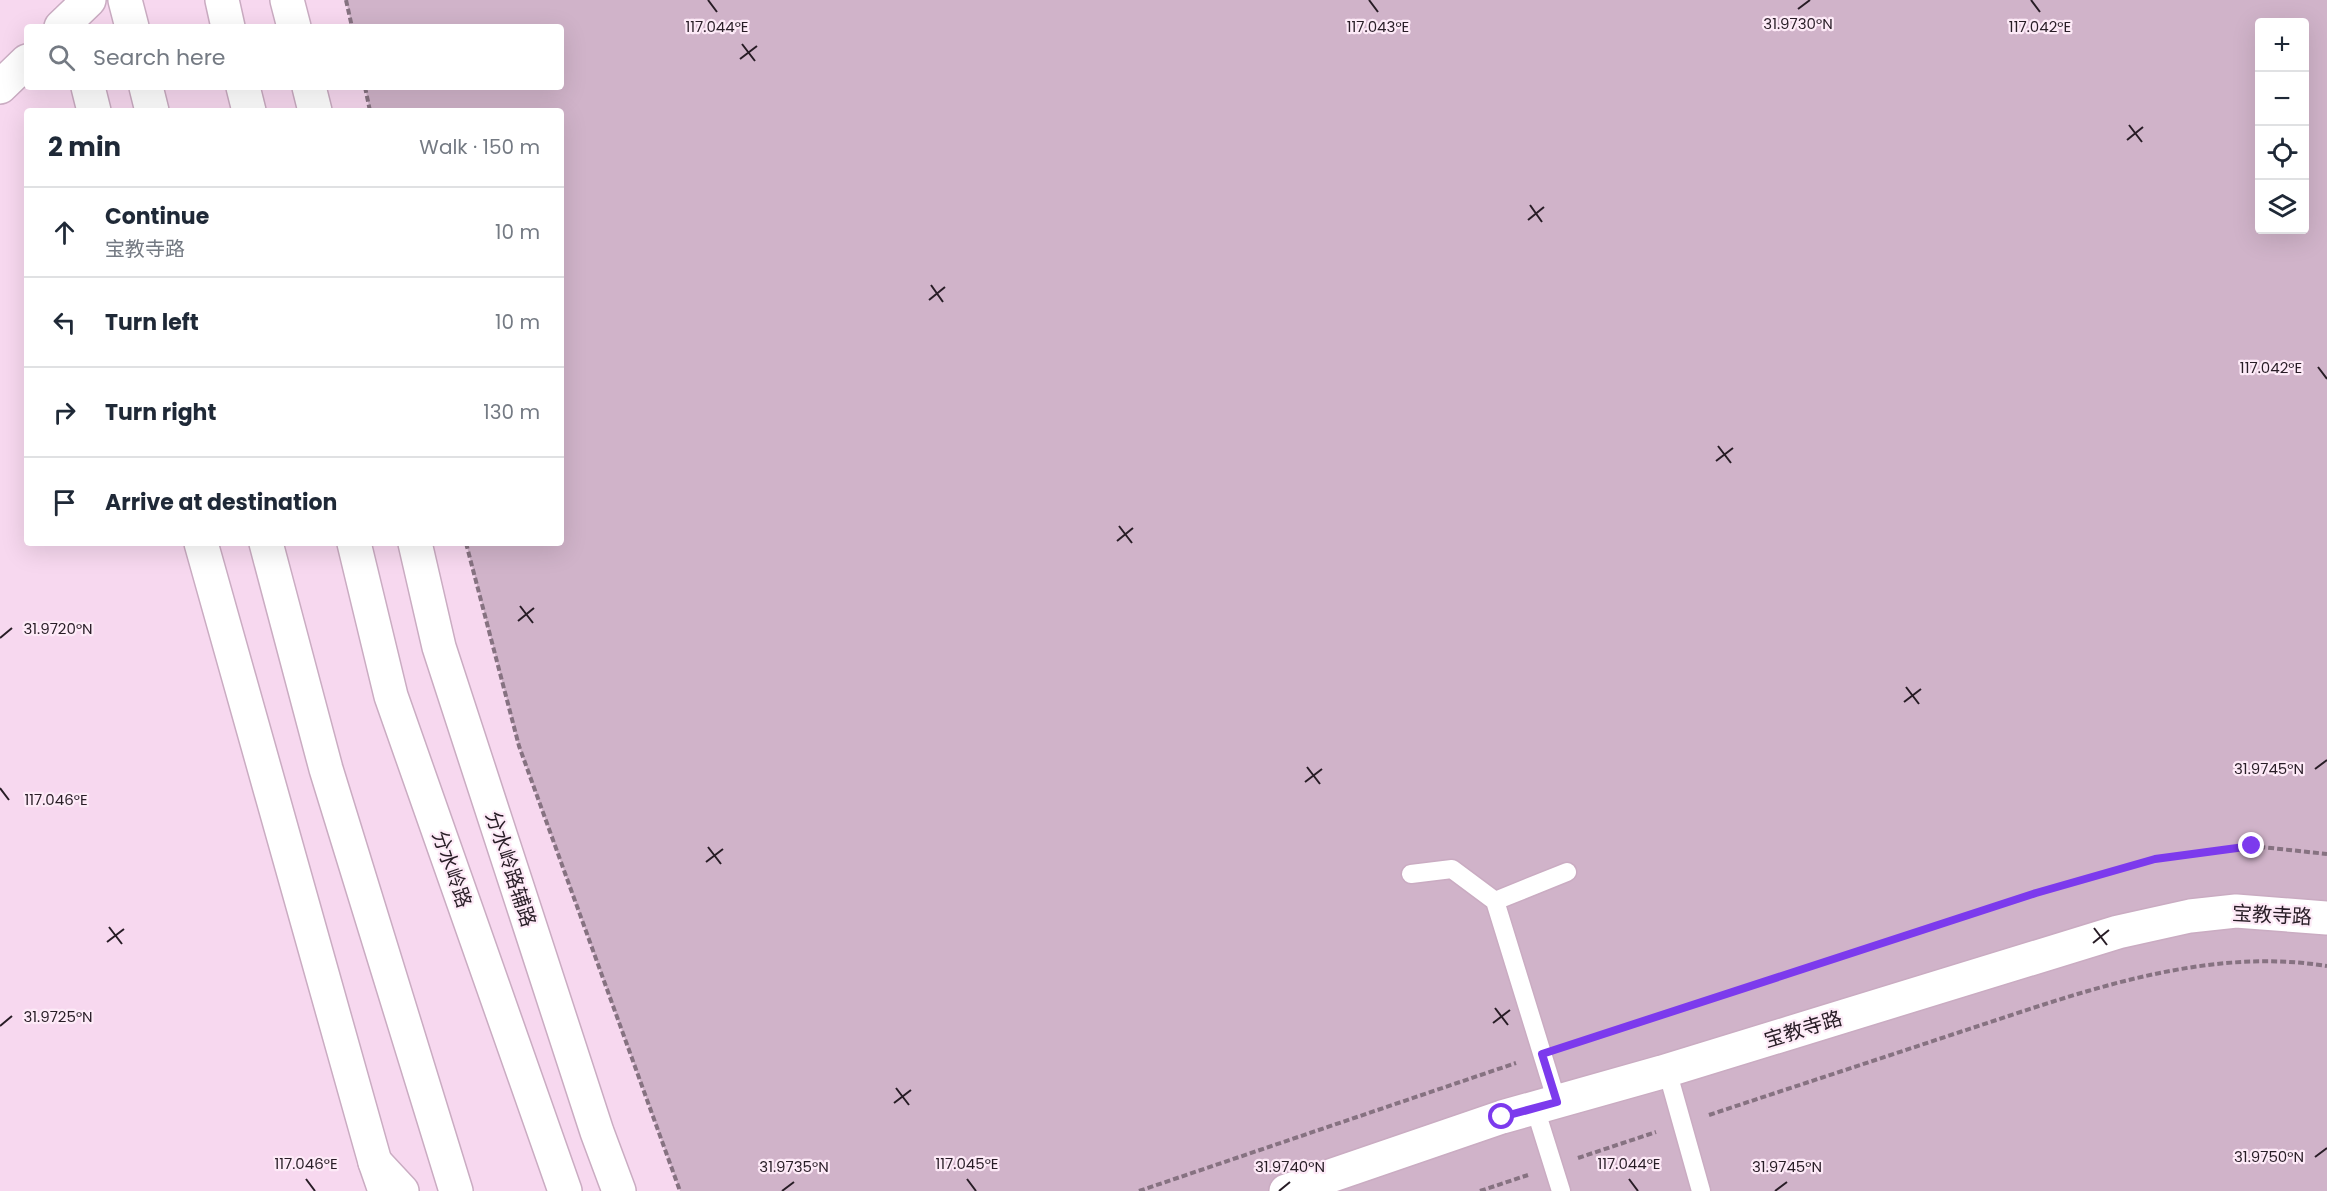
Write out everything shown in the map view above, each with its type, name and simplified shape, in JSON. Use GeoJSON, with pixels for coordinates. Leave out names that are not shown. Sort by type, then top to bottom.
{"type":"FeatureCollection","features":[{"type":"Feature","properties":{"kind":"street"},"geometry":{"type":"LineString","coordinates":[[125,0],[131,24]]}},
{"type":"Feature","properties":{"kind":"street"},"geometry":{"type":"LineString","coordinates":[[222,0],[227,24]]}},
{"type":"Feature","properties":{"kind":"street"},"geometry":{"type":"LineString","coordinates":[[287,0],[293,24]]}},
{"type":"Feature","properties":{"kind":"street"},"geometry":{"type":"LineString","coordinates":[[0,87],[24,64]]}},
{"type":"Feature","properties":{"kind":"street"},"geometry":{"type":"LineString","coordinates":[[89,90],[93,108]]}},
{"type":"Feature","properties":{"kind":"street"},"geometry":{"type":"LineString","coordinates":[[147,90],[151,108]]}},
{"type":"Feature","properties":{"kind":"street"},"geometry":{"type":"LineString","coordinates":[[244,90],[248,108]]}},
{"type":"Feature","properties":{"kind":"street"},"geometry":{"type":"LineString","coordinates":[[310,90],[314,108]]}},
{"type":"Feature","properties":{"kind":"street"},"geometry":{"type":"LineString","coordinates":[[202,546],[380,1177],[402,1191]]}},
{"type":"Feature","properties":{"kind":"street"},"geometry":{"type":"LineString","coordinates":[[267,546],[326,769],[456,1191]]}},
{"type":"Feature","properties":{"kind":"street","name":"分水岭路"},"geometry":{"type":"LineString","coordinates":[[355,546],[391,696],[565,1191]]}},
{"type":"Feature","properties":{"kind":"street","name":"分水岭路辅路"},"geometry":{"type":"LineString","coordinates":[[416,546],[439,646],[597,1132],[619,1191]]}},
{"type":"Feature","properties":{"kind":"street","name":"宝教寺路"},"geometry":{"type":"LineString","coordinates":[[1286,1191],[1546,1105],[2118,932],[2190,916],[2236,911],[2327,918]]}},
{"type":"Feature","properties":{"kind":"lane"},"geometry":{"type":"LineString","coordinates":[[1411,874],[1452,869],[1495,901],[1542,1054],[1553,1166],[1561,1191]]}},
{"type":"Feature","properties":{"kind":"lane"},"geometry":{"type":"LineString","coordinates":[[1495,901],[1567,872]]}},
{"type":"Feature","properties":{"kind":"lane"},"geometry":{"type":"LineString","coordinates":[[1667,1070],[1701,1191]]}},
{"type":"Feature","properties":{"kind":"path"},"geometry":{"type":"LineString","coordinates":[[346,0],[351,24]]}},
{"type":"Feature","properties":{"kind":"path"},"geometry":{"type":"LineString","coordinates":[[366,90],[369,108]]}},
{"type":"Feature","properties":{"kind":"path"},"geometry":{"type":"LineString","coordinates":[[467,546],[519,746],[680,1191]]}},
{"type":"Feature","properties":{"kind":"path"},"geometry":{"type":"LineString","coordinates":[[1139,1191],[1542,1054],[2036,893],[2155,859],[2252,846],[2327,854]]}},
{"type":"Feature","properties":{"kind":"path"},"geometry":{"type":"LineString","coordinates":[[1480,1191],[2104,985],[2222,963],[2299,962],[2327,966]]}},
{"type":"Feature","properties":{"kind":"shaded area"},"geometry":{"type":"Polygon","coordinates":[[[346,0],[2327,0],[2327,1191],[680,1191],[519,746],[467,546],[564,546],[564,108],[369,108],[366,90],[564,90],[564,24],[351,24],[346,0]]]}},
{"type":"Feature","properties":{"kind":"route"},"geometry":{"type":"LineString","coordinates":[[1502,1117],[1557,1102],[1542,1054],[2036,893],[2155,859],[2252,846]]}}]}
